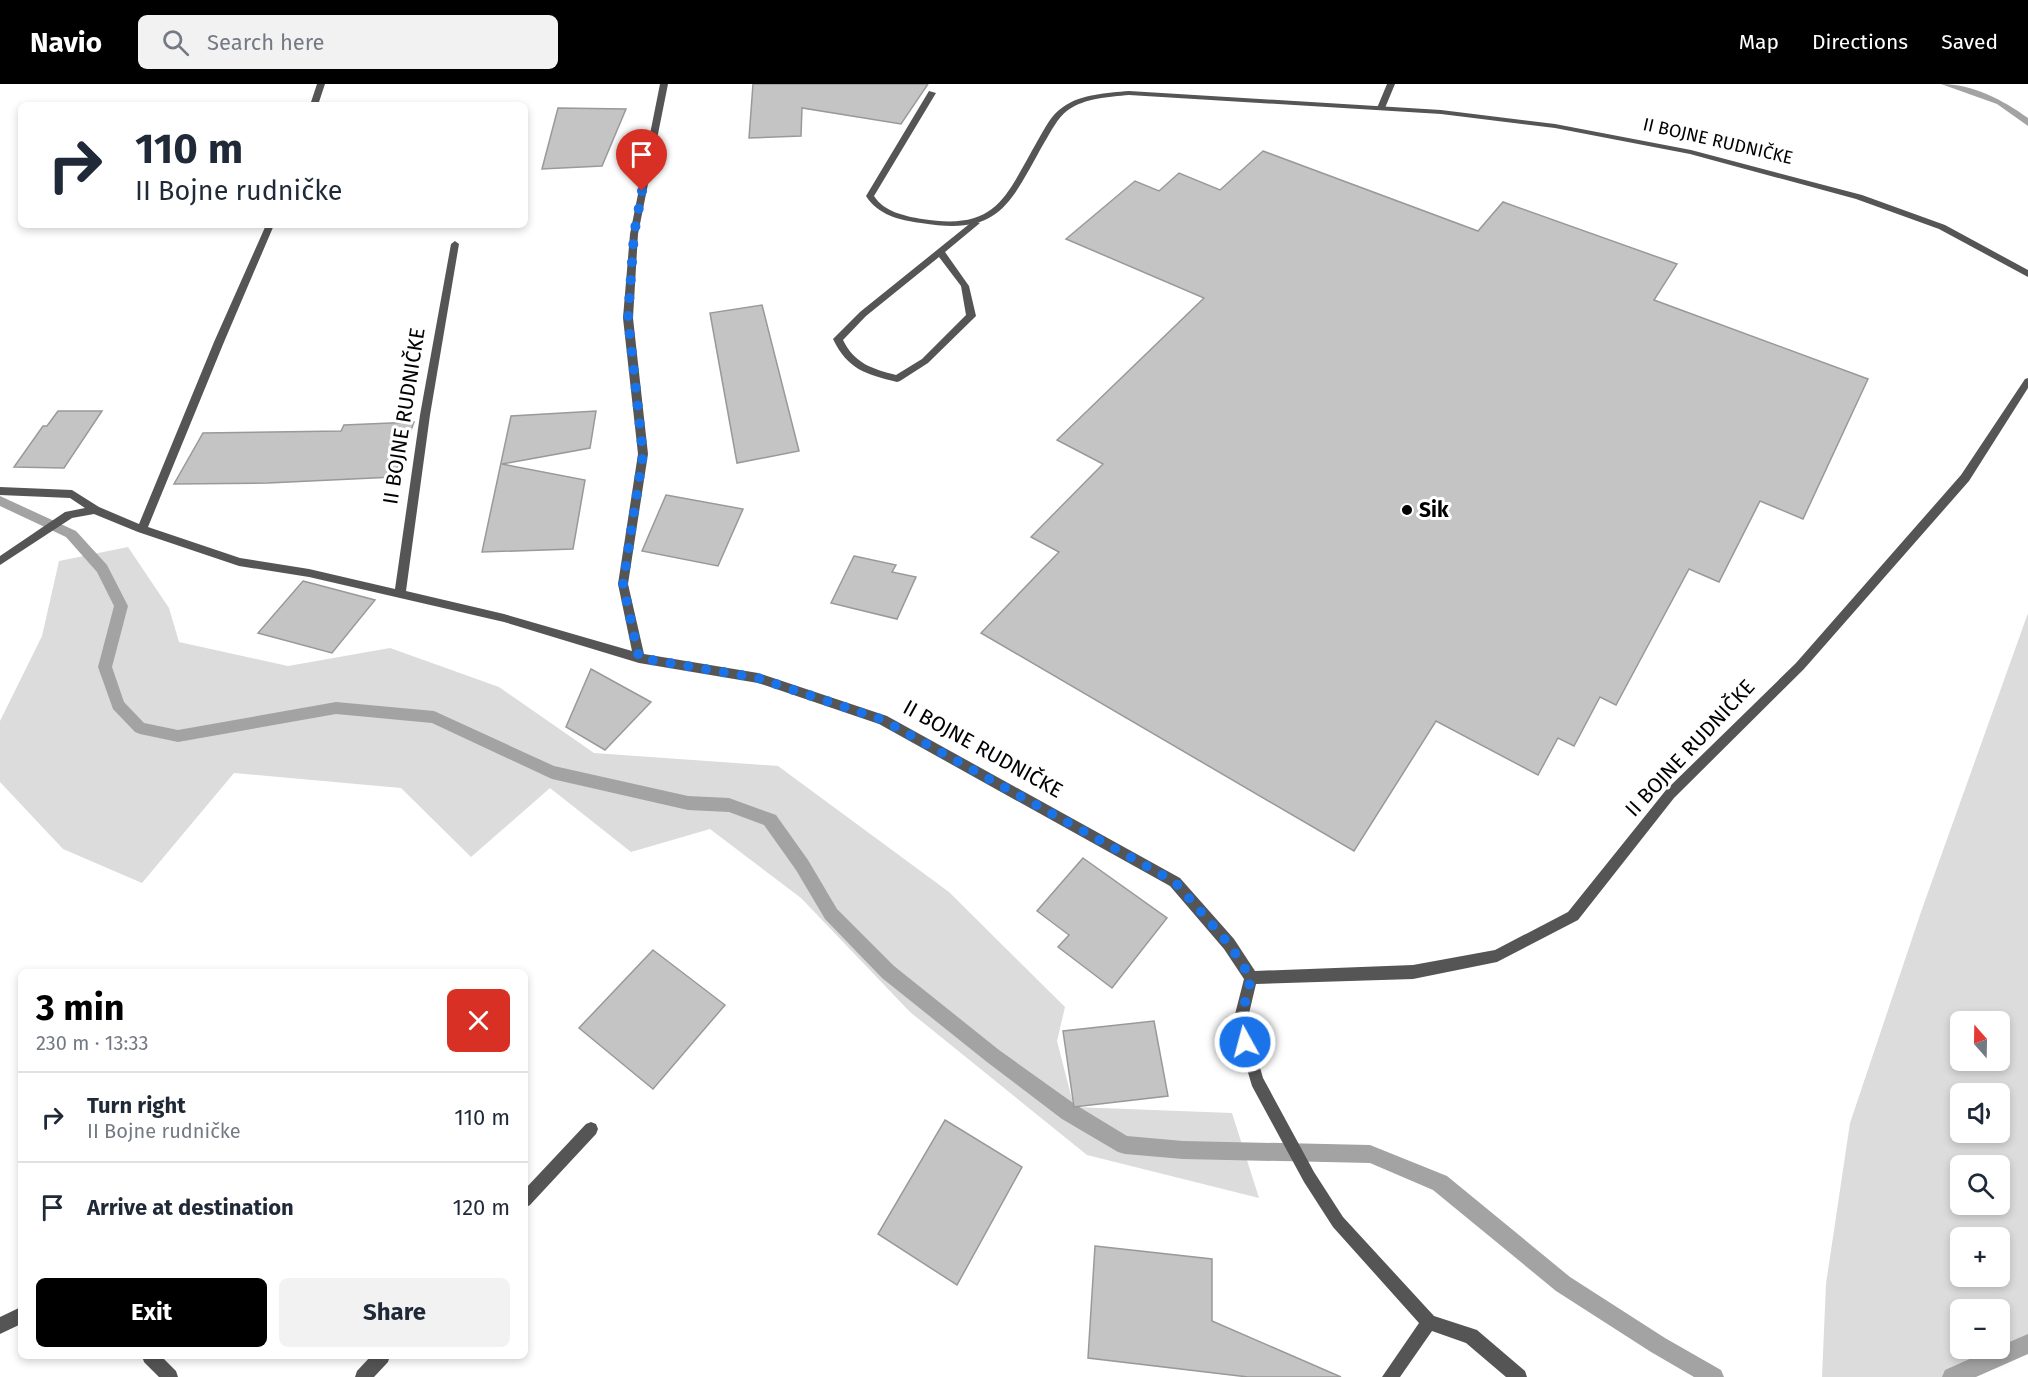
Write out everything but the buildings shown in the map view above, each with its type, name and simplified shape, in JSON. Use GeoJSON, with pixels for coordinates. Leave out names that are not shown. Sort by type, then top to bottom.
{"type":"FeatureCollection","features":[{"type":"Feature","properties":{"kind":"street"},"geometry":{"type":"LineString","coordinates":[[315,102],[321,84]]}},
{"type":"Feature","properties":{"kind":"street"},"geometry":{"type":"LineString","coordinates":[[639,658],[623,584],[643,454],[628,318],[634,234],[664,84]]}},
{"type":"Feature","properties":{"kind":"street"},"geometry":{"type":"LineString","coordinates":[[1381,108],[1391,84]]}},
{"type":"Feature","properties":{"kind":"street"},"geometry":{"type":"LineString","coordinates":[[932,93],[870,196],[875,206],[887,213],[951,225],[976,223]]}},
{"type":"Feature","properties":{"kind":"street","name":"II BOJNE RUDNIČKE"},"geometry":{"type":"LineString","coordinates":[[940,252],[965,286],[971,316],[925,361],[897,379],[857,366],[844,355],[838,339],[863,314],[976,223],[995,213],[1007,198],[1054,121],[1066,108],[1085,99],[1129,93],[1441,112],[1555,126],[1691,152],[1859,197],[1942,226],[2028,274]]}},
{"type":"Feature","properties":{"kind":"street"},"geometry":{"type":"LineString","coordinates":[[142,529],[269,228]]}},
{"type":"Feature","properties":{"kind":"street","name":"II BOJNE RUDNIČKE"},"geometry":{"type":"LineString","coordinates":[[400,595],[425,415],[454,244]]}},
{"type":"Feature","properties":{"kind":"street","name":"II BOJNE RUDNIČKE"},"geometry":{"type":"LineString","coordinates":[[0,491],[72,494],[95,510],[142,529],[239,562],[309,573],[504,618],[639,658],[758,678],[883,720],[1175,882],[1229,944],[1251,978],[1413,972],[1497,956],[1573,916],[1670,794],[1800,666],[1965,478],[2028,381]]}},
{"type":"Feature","properties":{"kind":"street"},"geometry":{"type":"LineString","coordinates":[[4,558],[69,515],[95,510]]}},
{"type":"Feature","properties":{"kind":"street"},"geometry":{"type":"LineString","coordinates":[[1251,978],[1240,1022],[1257,1081],[1309,1177],[1338,1222],[1429,1322],[1471,1336],[1519,1377]]}},
{"type":"Feature","properties":{"kind":"street"},"geometry":{"type":"LineString","coordinates":[[528,1197],[591,1129]]}},
{"type":"Feature","properties":{"kind":"street"},"geometry":{"type":"LineString","coordinates":[[0,1326],[18,1317]]}},
{"type":"Feature","properties":{"kind":"street"},"geometry":{"type":"LineString","coordinates":[[1390,1377],[1429,1322]]}},
{"type":"Feature","properties":{"kind":"street"},"geometry":{"type":"LineString","coordinates":[[153,1359],[170,1377]]}},
{"type":"Feature","properties":{"kind":"street"},"geometry":{"type":"LineString","coordinates":[[363,1377],[379,1359]]}},
{"type":"Feature","properties":{"kind":"shaded area"},"geometry":{"type":"Polygon","coordinates":[[[128,547],[169,608],[179,642],[288,666],[390,648],[499,687],[594,753],[778,766],[949,892],[1065,1007],[1057,1041],[1074,1107],[1232,1113],[1259,1198],[1087,1155],[910,1012],[801,898],[710,829],[631,852],[550,788],[471,857],[401,788],[234,773],[142,883],[63,849],[0,782],[0,721],[42,636],[59,561],[128,547]]]}},
{"type":"Feature","properties":{"kind":"shaded area"},"geometry":{"type":"Polygon","coordinates":[[[2028,613],[2028,1344],[2010,1352],[2010,1299],[1950,1299],[1950,1359],[1993,1359],[1952,1377],[1822,1377],[1826,1284],[1850,1123],[1922,909],[2028,613]]]}},
{"type":"Feature","properties":{"kind":"waterway"},"geometry":{"type":"LineString","coordinates":[[1946,84],[2000,102],[2028,123]]}},
{"type":"Feature","properties":{"kind":"waterway"},"geometry":{"type":"LineString","coordinates":[[0,501],[71,534],[102,569],[121,606],[105,667],[118,705],[140,728],[178,736],[336,708],[434,717],[552,772],[688,803],[729,805],[770,820],[802,865],[831,914],[888,972],[993,1056],[1069,1112],[1125,1145],[1183,1150],[1370,1154],[1440,1183],[1563,1284],[1658,1345],[1714,1377]]}},
{"type":"Feature","properties":{"kind":"waterway"},"geometry":{"type":"LineString","coordinates":[[1952,1377],[2028,1344]]}},
{"type":"Feature","properties":{"kind":"place","name":"Sik"},"geometry":{"type":"Point","coordinates":[1407,510]}},
{"type":"Feature","properties":{"kind":"route"},"geometry":{"type":"LineString","coordinates":[[642,191],[634,234],[628,318],[643,454],[623,584],[639,658],[758,678],[883,720],[1175,882],[1229,944],[1251,978],[1240,1022],[1245,1042]]}}]}
